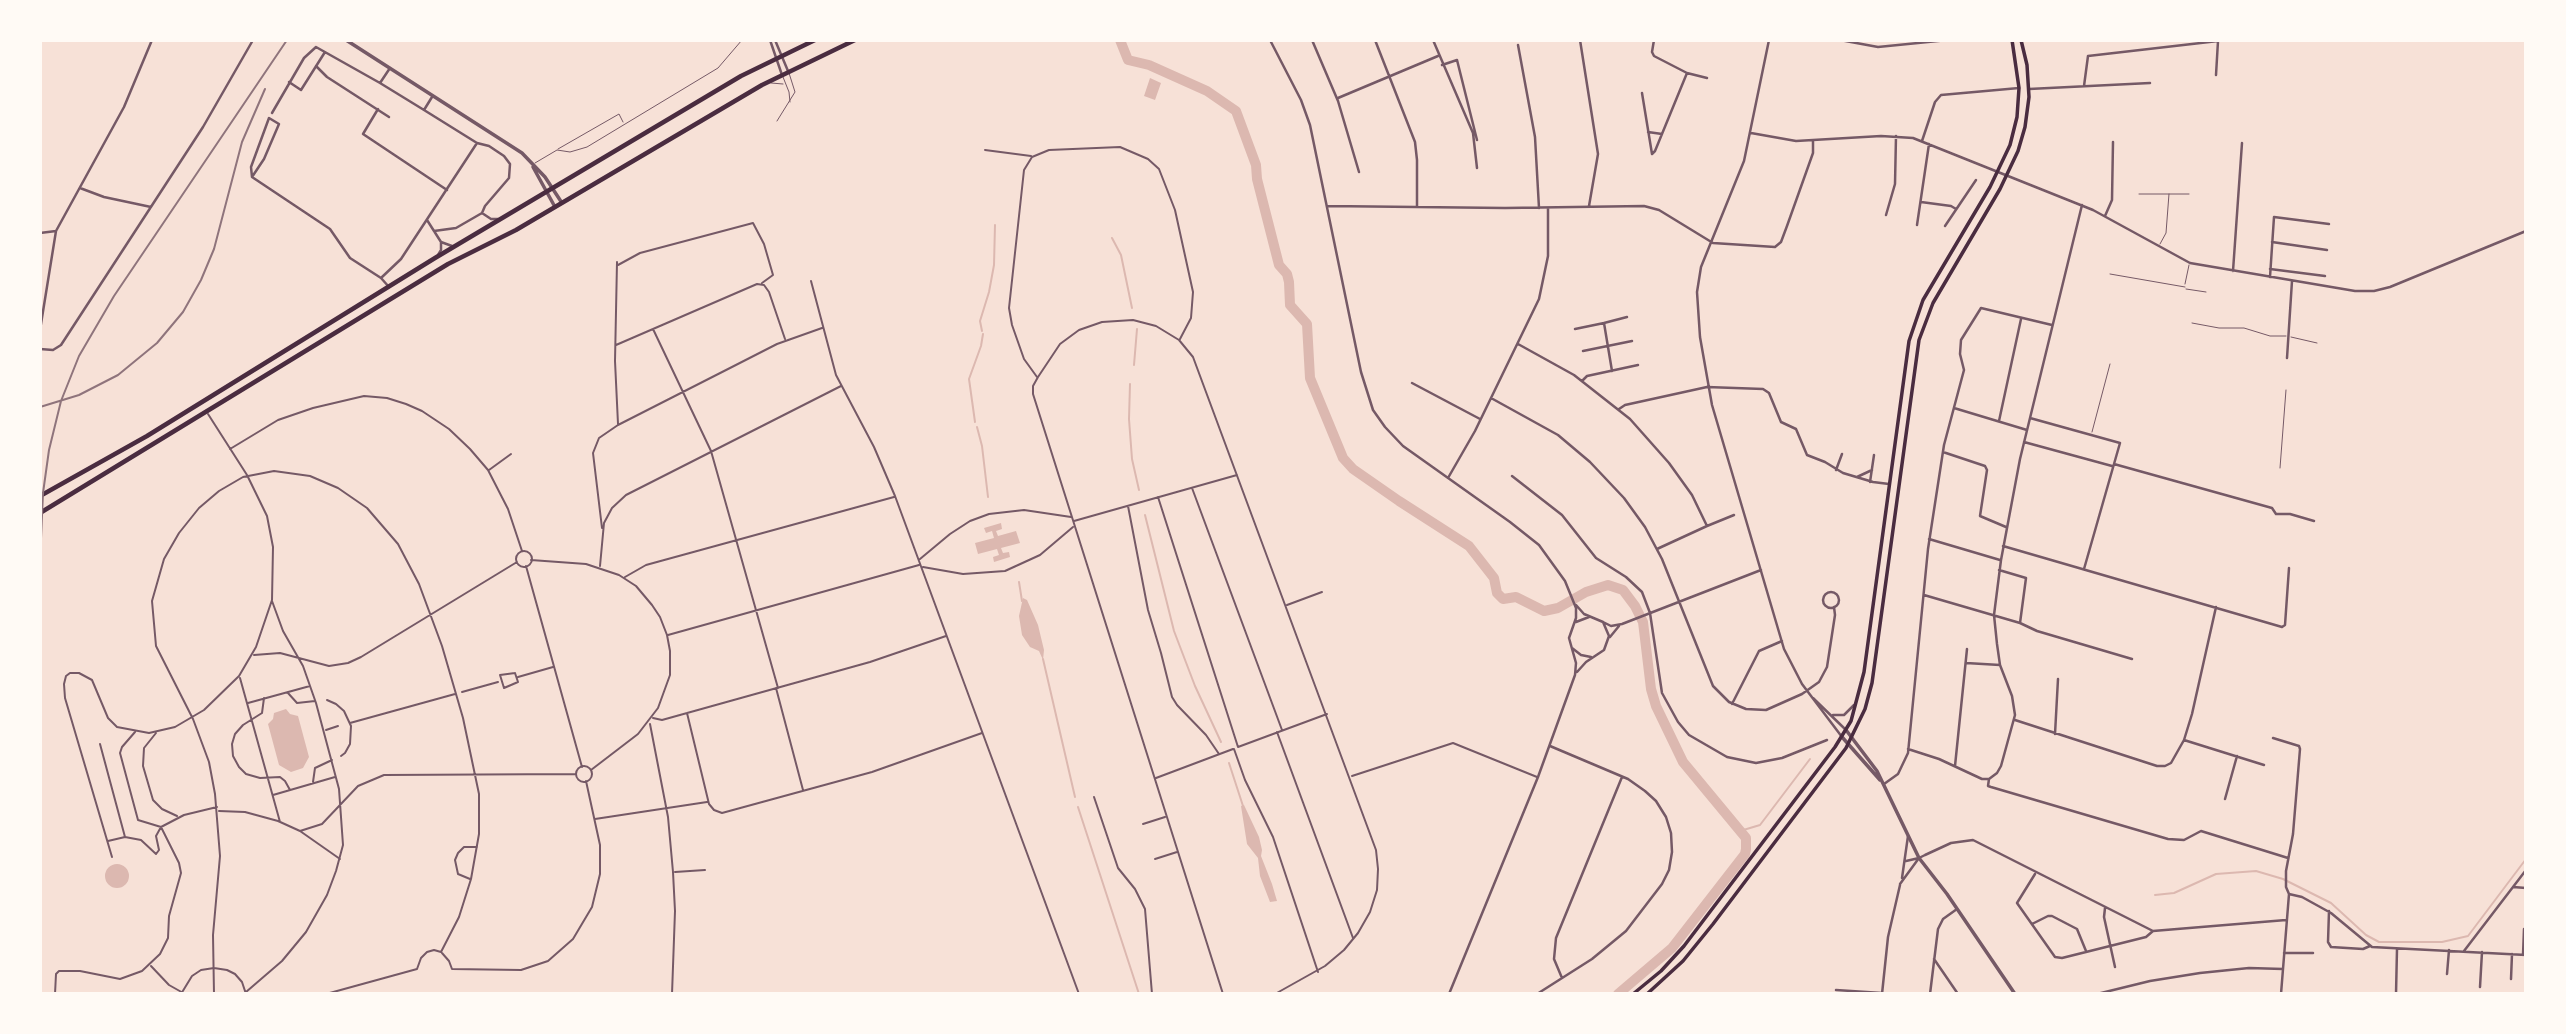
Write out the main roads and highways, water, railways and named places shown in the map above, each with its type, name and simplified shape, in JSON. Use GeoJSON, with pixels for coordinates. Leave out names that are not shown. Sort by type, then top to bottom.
{"type":"FeatureCollection","features":[{"type":"Feature","properties":{"kind":"main road"},"geometry":{"type":"LineString","coordinates":[[40,496],[146,436],[501,218],[741,76],[815,40]]}},
{"type":"Feature","properties":{"kind":"main road"},"geometry":{"type":"LineString","coordinates":[[40,513],[448,264],[516,230],[762,85],[855,40]]}},
{"type":"Feature","properties":{"kind":"main road"},"geometry":{"type":"LineString","coordinates":[[1633,994],[1684,946],[1846,730],[1859,696],[1907,348],[1915,318],[1927,292],[1998,172],[2015,127],[2019,88],[2012,40]]}},
{"type":"Feature","properties":{"kind":"main road"},"geometry":{"type":"LineString","coordinates":[[1647,994],[1695,947],[1853,737],[1865,709],[1872,682],[1920,334],[1933,303],[2007,175],[2023,135],[2029,89],[2021,40]]}},
{"type":"Feature","properties":{"kind":"waterway"},"geometry":{"type":"LineString","coordinates":[[1120,40],[1128,60],[1149,65],[1207,91],[1236,111],[1256,165],[1257,179],[1279,265],[1287,274],[1290,305],[1307,324],[1310,378],[1343,458],[1353,469],[1469,546],[1494,578],[1497,593],[1503,599],[1516,597],[1544,611],[1558,608],[1586,592],[1608,585],[1623,590],[1635,606],[1643,622],[1651,689],[1656,706],[1683,762],[1746,838],[1746,849],[1745,854],[1672,948],[1618,994]]}},
{"type":"Feature","properties":{"kind":"waterway"},"geometry":{"type":"LineString","coordinates":[[982,331],[980,321],[994,265],[995,225]]}},
{"type":"Feature","properties":{"kind":"waterway"},"geometry":{"type":"LineString","coordinates":[[1112,238],[1121,255],[1132,308]]}},
{"type":"Feature","properties":{"kind":"waterway"},"geometry":{"type":"LineString","coordinates":[[1134,365],[1137,329]]}},
{"type":"Feature","properties":{"kind":"waterway"},"geometry":{"type":"LineString","coordinates":[[975,422],[969,379],[983,334]]}},
{"type":"Feature","properties":{"kind":"waterway"},"geometry":{"type":"LineString","coordinates":[[1130,384],[1132,459],[1139,490]]}},
{"type":"Feature","properties":{"kind":"waterway"},"geometry":{"type":"LineString","coordinates":[[977,427],[988,497]]}},
{"type":"Feature","properties":{"kind":"waterway"},"geometry":{"type":"LineString","coordinates":[[1145,515],[1174,631],[1195,686],[1221,742]]}},
{"type":"Feature","properties":{"kind":"waterway"},"geometry":{"type":"LineString","coordinates":[[1019,582],[1022,601]]}},
{"type":"Feature","properties":{"kind":"waterway"},"geometry":{"type":"LineString","coordinates":[[1043,659],[1075,797]]}},
{"type":"Feature","properties":{"kind":"waterway"},"geometry":{"type":"LineString","coordinates":[[1740,831],[1760,825],[1810,759]]}},
{"type":"Feature","properties":{"kind":"waterway"},"geometry":{"type":"LineString","coordinates":[[1229,763],[1243,806]]}},
{"type":"Feature","properties":{"kind":"waterway"},"geometry":{"type":"LineString","coordinates":[[1078,807],[1139,994]]}},
{"type":"Feature","properties":{"kind":"waterway"},"geometry":{"type":"LineString","coordinates":[[2155,895],[2174,893],[2216,874],[2256,871],[2283,879],[2331,903],[2366,935],[2379,942],[2442,942],[2468,936],[2526,859]]}},
{"type":"Feature","properties":{"kind":"railway"},"geometry":{"type":"LineString","coordinates":[[40,561],[43,493],[49,450],[61,401],[79,356],[114,296],[287,40]]}},
{"type":"Feature","properties":{"kind":"railway"},"geometry":{"type":"LineString","coordinates":[[40,407],[79,395],[118,375],[157,343],[183,312],[214,249],[242,142],[265,89]]}}]}
